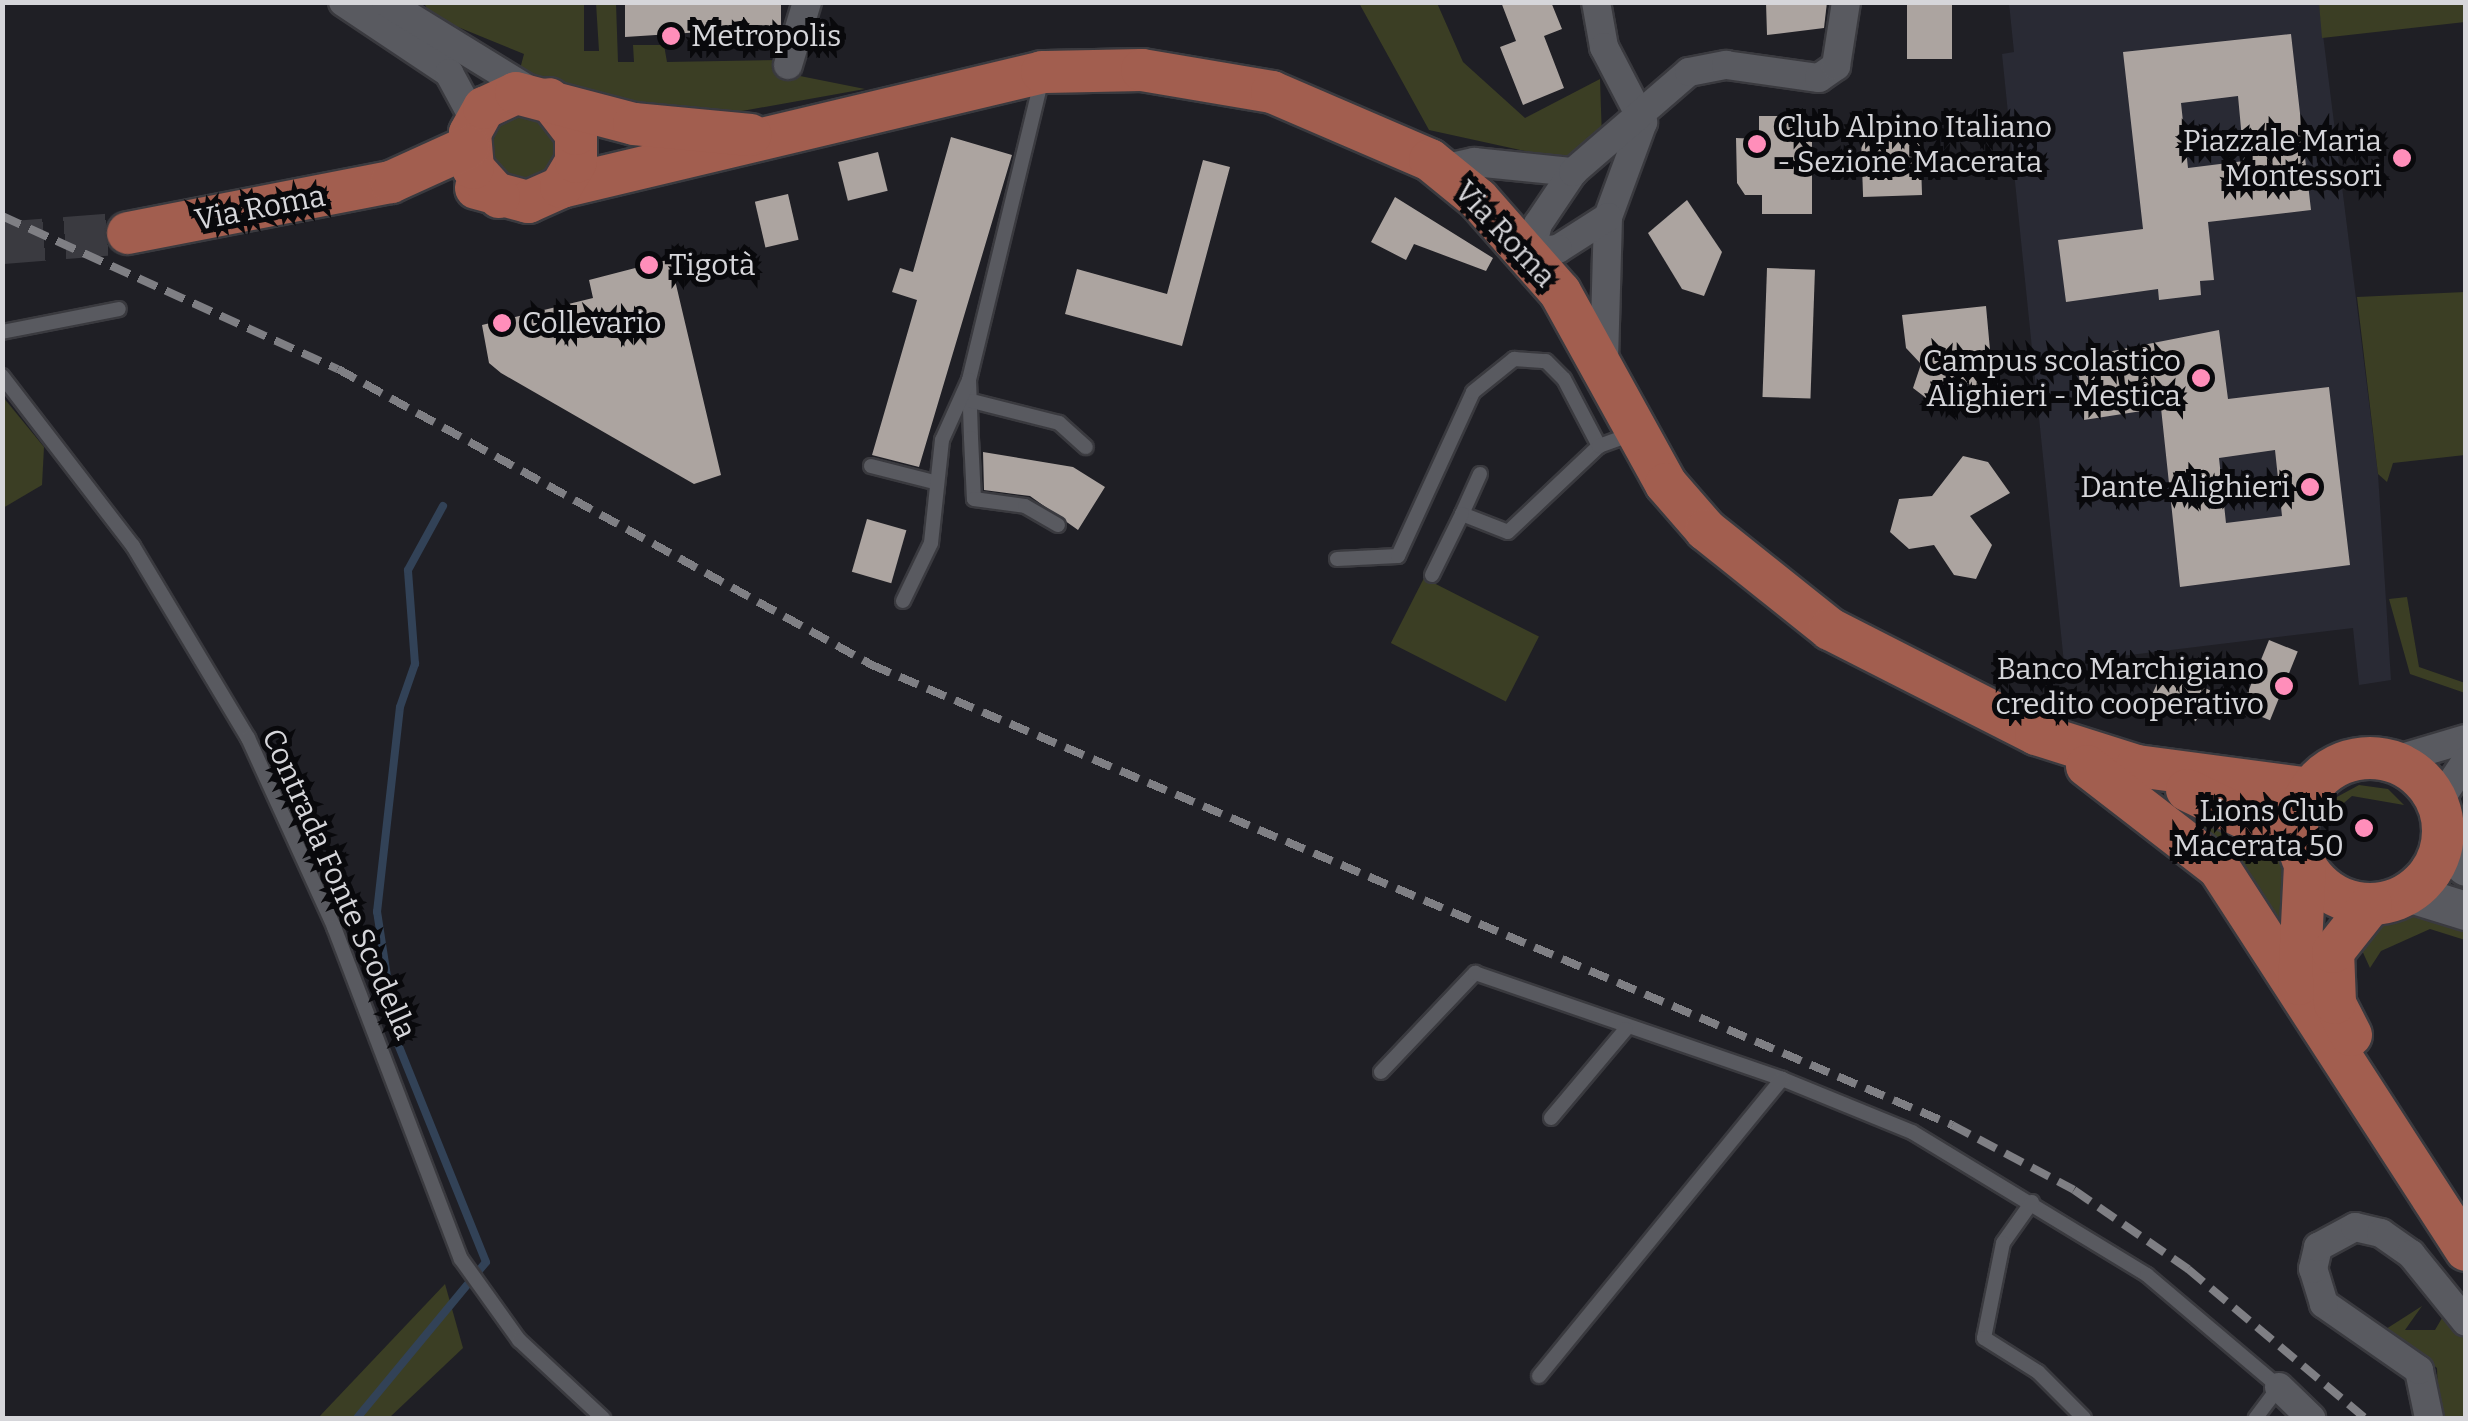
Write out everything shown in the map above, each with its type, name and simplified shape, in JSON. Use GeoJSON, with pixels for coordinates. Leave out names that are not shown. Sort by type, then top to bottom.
{"type":"FeatureCollection","features":[{"type":"Feature","properties":{"kind":"main road","name":"Via Roma"},"geometry":{"type":"LineString","coordinates":[[128,233],[391,182],[441,181],[528,202],[561,188],[702,160],[763,136],[1042,72],[1142,70],[1272,92],[1443,169],[1531,252],[1606,366],[1617,439],[1706,530],[1830,629],[2036,734],[2137,766],[2310,789]]}},
{"type":"Feature","properties":{"kind":"main road","name":"Via Roma"},"geometry":{"type":"LineString","coordinates":[[391,182],[472,134],[500,97],[541,96],[634,124],[763,136]]}},
{"type":"Feature","properties":{"kind":"main road"},"geometry":{"type":"LineString","coordinates":[[541,96],[576,134],[576,162],[561,188]]}},
{"type":"Feature","properties":{"kind":"main road"},"geometry":{"type":"LineString","coordinates":[[472,134],[472,168],[499,197]]}},
{"type":"Feature","properties":{"kind":"main road"},"geometry":{"type":"LineString","coordinates":[[2036,734],[2182,832],[2299,984],[2466,1250]]}},
{"type":"Feature","properties":{"kind":"main road"},"geometry":{"type":"LineString","coordinates":[[2299,984],[2302,854],[2310,789],[2347,761],[2392,761],[2420,777],[2448,839],[2333,952],[2335,1003],[2466,1212]]}},
{"type":"Feature","properties":{"kind":"main road","name":"Via Roma"},"geometry":{"type":"LineString","coordinates":[[2137,766],[2302,854],[2330,891],[2466,912]]}},
{"type":"Feature","properties":{"kind":"street"},"geometry":{"type":"LineString","coordinates":[[343,2],[449,73],[472,134]]}},
{"type":"Feature","properties":{"kind":"street"},"geometry":{"type":"LineString","coordinates":[[386,2],[541,96]]}},
{"type":"Feature","properties":{"kind":"street"},"geometry":{"type":"LineString","coordinates":[[788,65],[807,2]]}},
{"type":"Feature","properties":{"kind":"street"},"geometry":{"type":"LineString","coordinates":[[1596,2],[1604,47],[1640,112],[1641,147],[1608,217],[1606,366]]}},
{"type":"Feature","properties":{"kind":"street"},"geometry":{"type":"LineString","coordinates":[[1608,217],[1558,249],[1531,252],[1538,224],[1573,172],[1690,72],[1726,65],[1819,78],[1836,66],[1846,2]]}},
{"type":"Feature","properties":{"kind":"street"},"geometry":{"type":"LineString","coordinates":[[1443,169],[1474,162],[1573,172]]}},
{"type":"Feature","properties":{"kind":"street"},"geometry":{"type":"LineString","coordinates":[[2392,761],[2466,739]]}},
{"type":"Feature","properties":{"kind":"street"},"geometry":{"type":"LineString","coordinates":[[2448,839],[2466,761]]}},
{"type":"Feature","properties":{"kind":"street"},"geometry":{"type":"LineString","coordinates":[[2429,1418],[2419,1370],[2324,1304],[2318,1248],[2355,1226],[2381,1233],[2412,1254],[2466,1322]]}},
{"type":"Feature","properties":{"kind":"street"},"geometry":{"type":"LineString","coordinates":[[2280,1388],[2310,1418]]}},
{"type":"Feature","properties":{"kind":"lane"},"geometry":{"type":"LineString","coordinates":[[903,600],[931,543],[934,482],[969,380],[1042,72]]}},
{"type":"Feature","properties":{"kind":"lane"},"geometry":{"type":"LineString","coordinates":[[2,332],[119,309]]}},
{"type":"Feature","properties":{"kind":"lane"},"geometry":{"type":"LineString","coordinates":[[1337,559],[1398,556],[1474,392],[1514,359],[1546,362],[1617,439],[1508,532],[1462,514]]}},
{"type":"Feature","properties":{"kind":"lane","name":"Contrada Fonte Scodella"},"geometry":{"type":"LineString","coordinates":[[2,376],[133,546],[248,738],[334,927],[460,1259],[486,1299],[604,1418]]}},
{"type":"Feature","properties":{"kind":"lane"},"geometry":{"type":"LineString","coordinates":[[969,380],[974,499],[1025,506],[1058,524]]}},
{"type":"Feature","properties":{"kind":"lane"},"geometry":{"type":"LineString","coordinates":[[972,402],[1059,424],[1086,447]]}},
{"type":"Feature","properties":{"kind":"lane"},"geometry":{"type":"LineString","coordinates":[[871,466],[934,482]]}},
{"type":"Feature","properties":{"kind":"lane"},"geometry":{"type":"LineString","coordinates":[[1432,576],[1480,474]]}},
{"type":"Feature","properties":{"kind":"lane"},"geometry":{"type":"LineString","coordinates":[[1381,1072],[1475,973],[1782,1079],[1912,1132],[2032,1202],[2188,1304],[2280,1388],[2256,1418]]}},
{"type":"Feature","properties":{"kind":"lane"},"geometry":{"type":"LineString","coordinates":[[1551,1118],[1626,1028]]}},
{"type":"Feature","properties":{"kind":"lane"},"geometry":{"type":"LineString","coordinates":[[1539,1376],[1782,1079]]}},
{"type":"Feature","properties":{"kind":"lane"},"geometry":{"type":"LineString","coordinates":[[2032,1202],[2003,1243],[1984,1338],[2038,1372],[2084,1418]]}},
{"type":"Feature","properties":{"kind":"shaded area","name":"Campus scolastico Alighieri - Mestica"},"geometry":{"type":"Polygon","coordinates":[[[2009,3],[2319,3],[2378,474],[2391,680],[2359,685],[2353,628],[2064,663],[2002,54],[2014,52],[2009,3]]]}},
{"type":"Feature","properties":{"kind":"green space"},"geometry":{"type":"Polygon","coordinates":[[[424,3],[584,3],[584,51],[599,51],[596,3],[616,3],[618,62],[634,62],[633,45],[664,45],[667,62],[780,60],[795,75],[865,89],[731,113],[591,102],[520,69],[524,54],[431,16],[424,3]]]}},
{"type":"Feature","properties":{"kind":"green space"},"geometry":{"type":"Polygon","coordinates":[[[1359,3],[1437,3],[1463,62],[1525,118],[1600,79],[1602,139],[1561,159],[1429,130],[1359,3]]]}},
{"type":"Feature","properties":{"kind":"green space"},"geometry":{"type":"Polygon","coordinates":[[[2319,3],[2465,3],[2465,22],[2322,38],[2319,3]]]}},
{"type":"Feature","properties":{"kind":"green space"},"geometry":{"type":"Polygon","coordinates":[[[525,114],[547,124],[557,146],[547,168],[525,178],[503,168],[493,146],[503,124],[525,114]]]}},
{"type":"Feature","properties":{"kind":"green space"},"geometry":{"type":"Polygon","coordinates":[[[2465,292],[2465,455],[2393,463],[2387,482],[2378,474],[2357,297],[2465,292]]]}},
{"type":"Feature","properties":{"kind":"green space"},"geometry":{"type":"Polygon","coordinates":[[[3,397],[44,447],[42,485],[3,508],[3,397]]]}},
{"type":"Feature","properties":{"kind":"green space"},"geometry":{"type":"Polygon","coordinates":[[[1424,578],[1539,637],[1506,702],[1391,643],[1424,578]]]}},
{"type":"Feature","properties":{"kind":"green space"},"geometry":{"type":"Polygon","coordinates":[[[2407,597],[2419,667],[2465,683],[2465,693],[2410,674],[2389,599],[2407,597]]]}},
{"type":"Feature","properties":{"kind":"green space"},"geometry":{"type":"Polygon","coordinates":[[[2359,785],[2388,789],[2404,805],[2352,796],[2324,820],[2335,798],[2359,785]]]}},
{"type":"Feature","properties":{"kind":"green space"},"geometry":{"type":"Polygon","coordinates":[[[2175,801],[2267,838],[2284,871],[2279,935],[2171,808],[2175,801]]]}},
{"type":"Feature","properties":{"kind":"green space"},"geometry":{"type":"Polygon","coordinates":[[[2410,912],[2465,926],[2465,940],[2430,929],[2381,951],[2370,968],[2360,946],[2373,928],[2410,912]]]}},
{"type":"Feature","properties":{"kind":"green space"},"geometry":{"type":"Polygon","coordinates":[[[445,1284],[463,1348],[389,1418],[318,1418],[445,1284]]]}},
{"type":"Feature","properties":{"kind":"green space"},"geometry":{"type":"Polygon","coordinates":[[[2422,1306],[2405,1330],[2435,1330],[2442,1318],[2465,1333],[2465,1418],[2439,1418],[2437,1368],[2386,1329],[2422,1306]]]}},
{"type":"Feature","properties":{"kind":"building"},"geometry":{"type":"Polygon","coordinates":[[[625,2],[781,2],[781,27],[625,37],[625,2]]]}},
{"type":"Feature","properties":{"kind":"building"},"geometry":{"type":"Polygon","coordinates":[[[1501,2],[1551,2],[1562,29],[1544,36],[1564,88],[1523,105],[1500,47],[1516,41],[1501,2]]]}},
{"type":"Feature","properties":{"kind":"building"},"geometry":{"type":"Polygon","coordinates":[[[1766,2],[1827,2],[1824,28],[1767,35],[1766,2]]]}},
{"type":"Feature","properties":{"kind":"building"},"geometry":{"type":"Polygon","coordinates":[[[1907,2],[1952,2],[1952,59],[1907,59],[1907,2]]]}},
{"type":"Feature","properties":{"kind":"building"},"geometry":{"type":"Polygon","coordinates":[[[2291,34],[2311,210],[2208,222],[2214,280],[2200,281],[2201,295],[2159,300],[2158,289],[2066,302],[2058,240],[2143,229],[2123,52],[2291,34]],[[2238,96],[2181,103],[2188,168],[2244,161],[2238,96]]]}},
{"type":"Feature","properties":{"kind":"building"},"geometry":{"type":"Polygon","coordinates":[[[1759,116],[1812,116],[1812,214],[1762,214],[1762,195],[1745,195],[1737,183],[1736,138],[1759,139],[1759,116]]]}},
{"type":"Feature","properties":{"kind":"building"},"geometry":{"type":"Polygon","coordinates":[[[1920,136],[1922,195],[1863,197],[1861,138],[1920,136]]]}},
{"type":"Feature","properties":{"kind":"building"},"geometry":{"type":"Polygon","coordinates":[[[951,137],[1012,155],[919,467],[872,455],[917,300],[892,292],[900,268],[913,272],[951,137]]]}},
{"type":"Feature","properties":{"kind":"building"},"geometry":{"type":"Polygon","coordinates":[[[878,152],[888,191],[848,201],[838,162],[878,152]]]}},
{"type":"Feature","properties":{"kind":"building"},"geometry":{"type":"Polygon","coordinates":[[[1203,160],[1230,167],[1182,346],[1065,314],[1077,269],[1167,294],[1203,160]]]}},
{"type":"Feature","properties":{"kind":"building"},"geometry":{"type":"Polygon","coordinates":[[[788,194],[799,240],[765,247],[755,202],[788,194]]]}},
{"type":"Feature","properties":{"kind":"building"},"geometry":{"type":"Polygon","coordinates":[[[1395,197],[1493,258],[1486,271],[1414,244],[1406,260],[1371,242],[1395,197]]]}},
{"type":"Feature","properties":{"kind":"building"},"geometry":{"type":"Polygon","coordinates":[[[1687,200],[1722,252],[1704,296],[1682,289],[1648,233],[1687,200]]]}},
{"type":"Feature","properties":{"kind":"building"},"geometry":{"type":"Polygon","coordinates":[[[670,259],[721,475],[694,484],[501,373],[489,363],[482,325],[593,298],[589,280],[670,259]]]}},
{"type":"Feature","properties":{"kind":"building"},"geometry":{"type":"Polygon","coordinates":[[[1767,268],[1815,270],[1810,399],[1762,397],[1767,268]]]}},
{"type":"Feature","properties":{"kind":"building"},"geometry":{"type":"Polygon","coordinates":[[[1986,306],[1991,361],[1978,390],[1955,375],[1930,401],[1913,388],[1921,364],[1906,348],[1902,315],[1986,306]]]}},
{"type":"Feature","properties":{"kind":"building","name":"Dante Alighieri"},"geometry":{"type":"Polygon","coordinates":[[[2219,330],[2228,399],[2329,387],[2350,565],[2180,587],[2161,408],[2084,420],[2077,358],[2219,330]],[[2275,450],[2219,458],[2226,523],[2282,516],[2275,450]]]}},
{"type":"Feature","properties":{"kind":"building"},"geometry":{"type":"Polygon","coordinates":[[[983,452],[1073,467],[1105,487],[1078,530],[1030,496],[984,490],[983,452]]]}},
{"type":"Feature","properties":{"kind":"building"},"geometry":{"type":"Polygon","coordinates":[[[1963,456],[1988,462],[2010,493],[1970,516],[1992,545],[1976,579],[1954,575],[1934,545],[1909,549],[1890,532],[1899,499],[1932,496],[1963,456]]]}},
{"type":"Feature","properties":{"kind":"building"},"geometry":{"type":"Polygon","coordinates":[[[867,519],[906,530],[891,583],[852,572],[867,519]]]}},
{"type":"Feature","properties":{"kind":"building"},"geometry":{"type":"Polygon","coordinates":[[[2269,640],[2298,652],[2270,720],[2241,709],[2269,640]]]}},
{"type":"Feature","properties":{"kind":"building"},"geometry":{"type":"Polygon","coordinates":[[[2164,669],[2210,691],[2196,721],[2150,700],[2164,669]]]}},
{"type":"Feature","properties":{"kind":"waterway"},"geometry":{"type":"LineString","coordinates":[[357,1418],[486,1262],[397,1042],[377,912],[400,707],[415,664],[408,570],[443,506]]}},
{"type":"Feature","properties":{"kind":"tunnel"},"geometry":{"type":"LineString","coordinates":[[2,243],[128,233]]}},
{"type":"Feature","properties":{"kind":"railway"},"geometry":{"type":"LineString","coordinates":[[2,216],[338,369],[872,665],[1952,1125],[2074,1190],[2188,1269],[2365,1418]]}},
{"type":"Feature","properties":{"kind":"place","name":"Metropolis"},"geometry":{"type":"Point","coordinates":[671,36]}},
{"type":"Feature","properties":{"kind":"place","name":"Club Alpino Italiano - Sezione Macerata"},"geometry":{"type":"Point","coordinates":[1757,144]}},
{"type":"Feature","properties":{"kind":"place","name":"Piazzale Maria Montessori"},"geometry":{"type":"Point","coordinates":[2402,158]}},
{"type":"Feature","properties":{"kind":"place","name":"Tigotà"},"geometry":{"type":"Point","coordinates":[649,265]}},
{"type":"Feature","properties":{"kind":"place","name":"Collevario"},"geometry":{"type":"Point","coordinates":[502,323]}},
{"type":"Feature","properties":{"kind":"place","name":"Campus scolastico Alighieri - Mestica"},"geometry":{"type":"Point","coordinates":[2201,378]}},
{"type":"Feature","properties":{"kind":"place","name":"Dante Alighieri"},"geometry":{"type":"Point","coordinates":[2310,487]}},
{"type":"Feature","properties":{"kind":"place","name":"Banco Marchigiano credito cooperativo"},"geometry":{"type":"Point","coordinates":[2284,686]}},
{"type":"Feature","properties":{"kind":"place","name":"Lions Club Macerata 50"},"geometry":{"type":"Point","coordinates":[2364,828]}}]}
